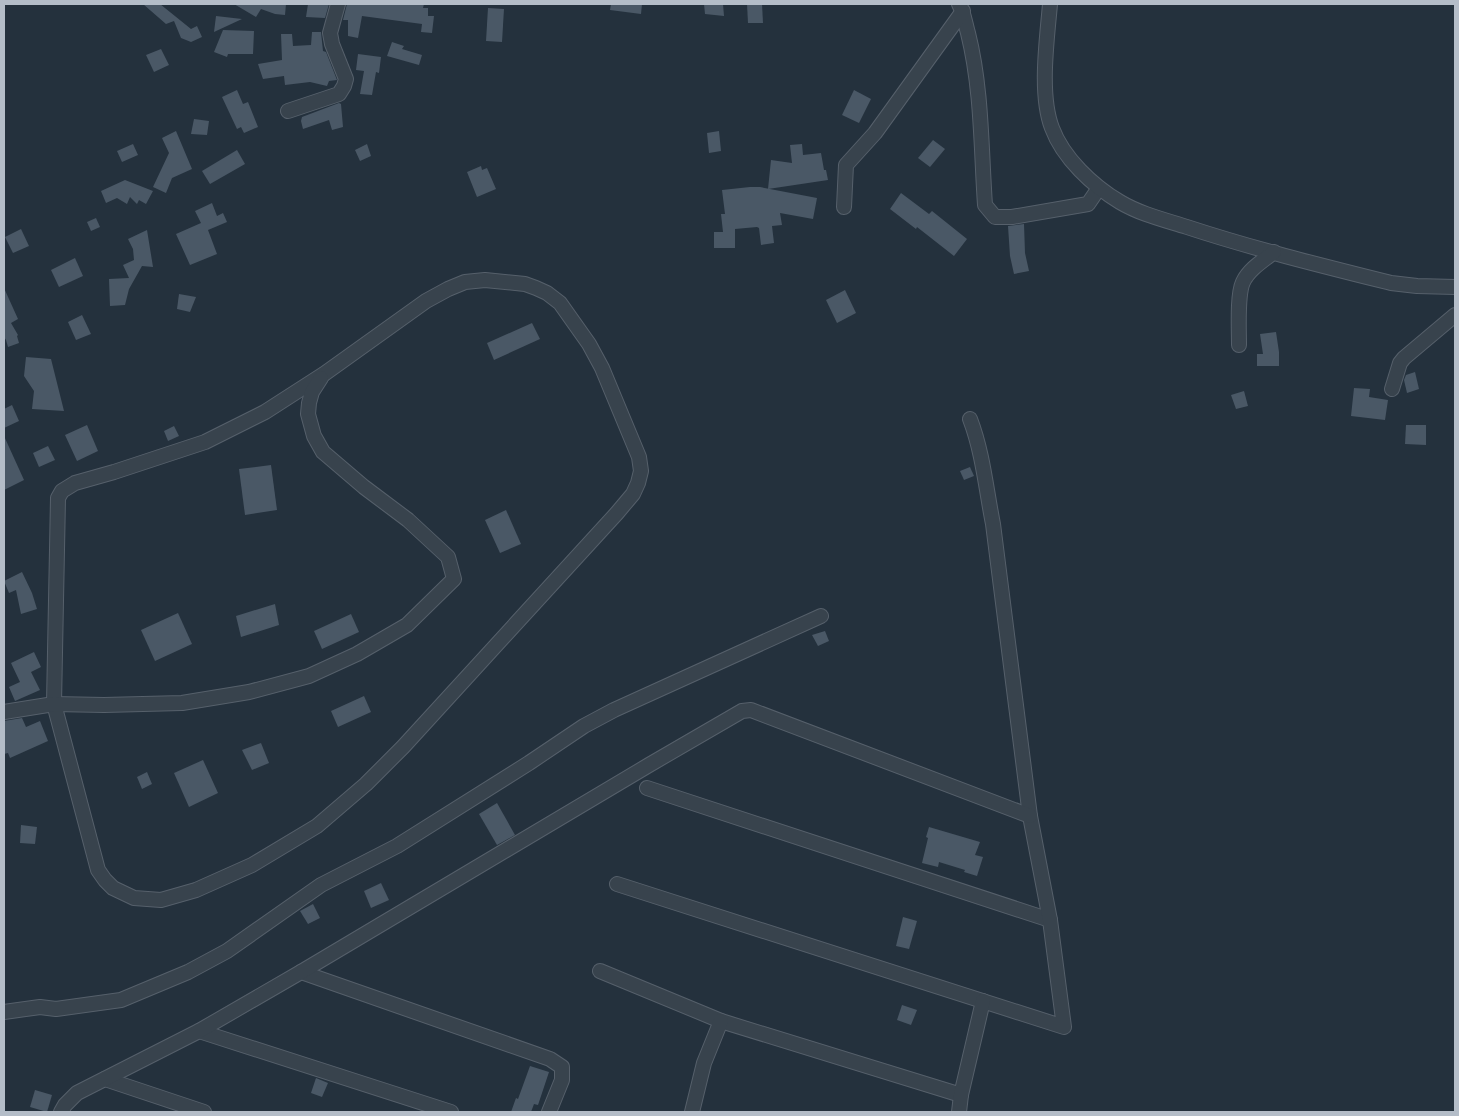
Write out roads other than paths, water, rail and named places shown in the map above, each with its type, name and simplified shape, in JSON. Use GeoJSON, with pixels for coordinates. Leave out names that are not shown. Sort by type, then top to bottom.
{"type":"FeatureCollection","features":[{"type":"Feature","properties":{"kind":"street"},"geometry":{"type":"LineString","coordinates":[[288,111],[339,94],[344,86],[346,79],[332,44],[330,33],[338,4]]}},
{"type":"Feature","properties":{"kind":"street"},"geometry":{"type":"LineString","coordinates":[[1050,4],[1045,78],[1047,109],[1052,128],[1062,146],[1080,170],[1099,188],[1121,203],[1208,234],[1391,283],[1455,287]]}},
{"type":"Feature","properties":{"kind":"street"},"geometry":{"type":"LineString","coordinates":[[961,7],[973,51],[979,97],[984,205],[995,217],[1012,217],[1088,204],[1099,188]]}},
{"type":"Feature","properties":{"kind":"street"},"geometry":{"type":"LineString","coordinates":[[844,207],[846,165],[875,133],[961,7]]}},
{"type":"Feature","properties":{"kind":"street"},"geometry":{"type":"LineString","coordinates":[[1239,344],[1240,291],[1243,280],[1274,252]]}},
{"type":"Feature","properties":{"kind":"street"},"geometry":{"type":"LineString","coordinates":[[485,280],[525,284],[547,293],[560,303],[593,352],[606,377],[640,457],[641,471],[633,494],[517,624],[403,747],[366,784],[317,826],[252,865],[196,890],[162,900],[134,898],[114,888],[98,870],[54,704],[58,498],[62,491],[74,483],[205,442],[265,412],[324,374],[426,301],[465,282],[485,280]]}},
{"type":"Feature","properties":{"kind":"street"},"geometry":{"type":"LineString","coordinates":[[1392,389],[1400,363],[1404,358],[1455,315]]}},
{"type":"Feature","properties":{"kind":"street"},"geometry":{"type":"LineString","coordinates":[[4,712],[54,704],[182,703],[249,692],[309,676],[357,654],[400,630],[454,579],[448,557],[408,520],[364,487],[324,452],[314,436],[308,414],[312,392],[324,374]]}},
{"type":"Feature","properties":{"kind":"street"},"geometry":{"type":"LineString","coordinates":[[617,884],[1064,1027],[1050,920],[1030,816],[993,524],[978,439],[970,419]]}},
{"type":"Feature","properties":{"kind":"street"},"geometry":{"type":"LineString","coordinates":[[4,1012],[40,1007],[56,1009],[121,1000],[188,972],[227,951],[321,885],[397,846],[584,726],[614,710],[821,616]]}},
{"type":"Feature","properties":{"kind":"street"},"geometry":{"type":"LineString","coordinates":[[61,1112],[64,1105],[77,1093],[199,1031],[742,711],[751,710],[1030,816]]}},
{"type":"Feature","properties":{"kind":"street"},"geometry":{"type":"LineString","coordinates":[[647,788],[1050,920]]}},
{"type":"Feature","properties":{"kind":"street"},"geometry":{"type":"LineString","coordinates":[[600,971],[721,1021],[961,1095]]}},
{"type":"Feature","properties":{"kind":"street"},"geometry":{"type":"LineString","coordinates":[[301,972],[550,1058],[562,1067],[562,1080],[549,1112]]}},
{"type":"Feature","properties":{"kind":"street"},"geometry":{"type":"LineString","coordinates":[[959,1112],[961,1095],[983,1001]]}},
{"type":"Feature","properties":{"kind":"street"},"geometry":{"type":"LineString","coordinates":[[693,1112],[704,1063],[721,1021]]}},
{"type":"Feature","properties":{"kind":"street"},"geometry":{"type":"LineString","coordinates":[[199,1031],[451,1112]]}},
{"type":"Feature","properties":{"kind":"street"},"geometry":{"type":"LineString","coordinates":[[105,1078],[204,1112]]}}]}
